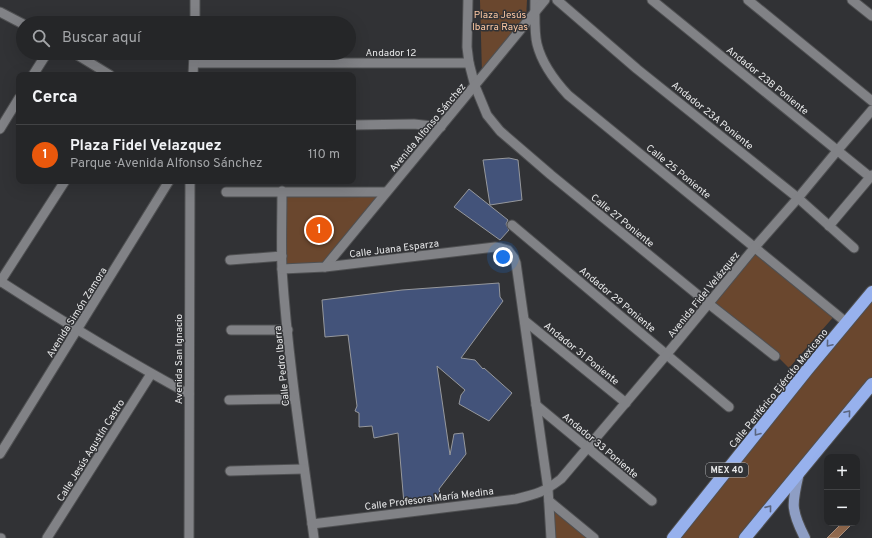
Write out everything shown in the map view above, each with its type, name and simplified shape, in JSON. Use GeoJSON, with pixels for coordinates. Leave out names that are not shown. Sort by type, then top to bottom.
{"type":"FeatureCollection","features":[{"type":"Feature","properties":{"kind":"highway","name":"Calle Periférico Ejército Mexicano"},"geometry":{"type":"LineString","coordinates":[[673,538],[807,370],[872,292]]}},
{"type":"Feature","properties":{"kind":"highway"},"geometry":{"type":"LineString","coordinates":[[745,538],[872,384]]}},
{"type":"Feature","properties":{"kind":"main road"},"geometry":{"type":"LineString","coordinates":[[800,471],[793,505],[798,524],[805,538]]}},
{"type":"Feature","properties":{"kind":"street"},"geometry":{"type":"LineString","coordinates":[[195,16],[196,0]]}},
{"type":"Feature","properties":{"kind":"street","name":"Calle 27 Poniente"},"geometry":{"type":"LineString","coordinates":[[468,0],[467,47],[469,63],[475,86],[487,115],[500,131],[709,304],[775,356]]}},
{"type":"Feature","properties":{"kind":"street","name":"Calle 25 Poniente"},"geometry":{"type":"LineString","coordinates":[[535,0],[537,43],[546,66],[564,90],[597,119],[847,323]]}},
{"type":"Feature","properties":{"kind":"street","name":"Avenida Alfonso Sánchez"},"geometry":{"type":"LineString","coordinates":[[325,267],[545,0]]}},
{"type":"Feature","properties":{"kind":"street","name":"Andador 23A Poniente"},"geometry":{"type":"LineString","coordinates":[[557,0],[637,69],[798,198],[854,248]]}},
{"type":"Feature","properties":{"kind":"street","name":"Andador 23B Poniente"},"geometry":{"type":"LineString","coordinates":[[652,0],[836,150],[871,176]]}},
{"type":"Feature","properties":{"kind":"street"},"geometry":{"type":"LineString","coordinates":[[748,0],[872,101]]}},
{"type":"Feature","properties":{"kind":"street"},"geometry":{"type":"LineString","coordinates":[[852,0],[872,16]]}},
{"type":"Feature","properties":{"kind":"street"},"geometry":{"type":"LineString","coordinates":[[0,12],[16,20]]}},
{"type":"Feature","properties":{"kind":"street"},"geometry":{"type":"LineString","coordinates":[[35,72],[43,60]]}},
{"type":"Feature","properties":{"kind":"street"},"geometry":{"type":"LineString","coordinates":[[85,60],[105,72]]}},
{"type":"Feature","properties":{"kind":"street"},"geometry":{"type":"LineString","coordinates":[[193,72],[194,63]]}},
{"type":"Feature","properties":{"kind":"street","name":"Andador 12"},"geometry":{"type":"LineString","coordinates":[[194,63],[469,63]]}},
{"type":"Feature","properties":{"kind":"street"},"geometry":{"type":"LineString","coordinates":[[0,129],[16,103]]}},
{"type":"Feature","properties":{"kind":"street","name":"Avenida Fidel Velázquez"},"geometry":{"type":"LineString","coordinates":[[548,489],[561,479],[626,403],[755,247],[798,198],[836,150],[872,110]]}},
{"type":"Feature","properties":{"kind":"street"},"geometry":{"type":"LineString","coordinates":[[356,125],[414,124],[441,127]]}},
{"type":"Feature","properties":{"kind":"street"},"geometry":{"type":"LineString","coordinates":[[829,226],[871,176]]}},
{"type":"Feature","properties":{"kind":"street"},"geometry":{"type":"LineString","coordinates":[[62,184],[0,282],[77,331],[189,394]]}},
{"type":"Feature","properties":{"kind":"street","name":"Avenida Simón Zamora"},"geometry":{"type":"LineString","coordinates":[[0,454],[167,184]]}},
{"type":"Feature","properties":{"kind":"street","name":"Avenida San Ignacio"},"geometry":{"type":"LineString","coordinates":[[189,538],[190,184]]}},
{"type":"Feature","properties":{"kind":"street","name":"Calle Pedro Ibarra"},"geometry":{"type":"LineString","coordinates":[[282,191],[282,269],[294,399],[314,538]]}},
{"type":"Feature","properties":{"kind":"street"},"geometry":{"type":"LineString","coordinates":[[226,192],[386,192]]}},
{"type":"Feature","properties":{"kind":"street","name":"Andador 29 Poniente"},"geometry":{"type":"LineString","coordinates":[[512,225],[729,406]]}},
{"type":"Feature","properties":{"kind":"street","name":"Calle Juana Esparza"},"geometry":{"type":"LineString","coordinates":[[282,269],[325,267],[495,247],[501,248],[508,250],[516,263],[525,321]]}},
{"type":"Feature","properties":{"kind":"street"},"geometry":{"type":"LineString","coordinates":[[230,260],[282,256]]}},
{"type":"Feature","properties":{"kind":"street"},"geometry":{"type":"LineString","coordinates":[[525,321],[548,489],[551,538]]}},
{"type":"Feature","properties":{"kind":"street","name":"Andador 31 Poniente"},"geometry":{"type":"LineString","coordinates":[[525,321],[626,403]]}},
{"type":"Feature","properties":{"kind":"street"},"geometry":{"type":"LineString","coordinates":[[231,330],[288,330]]}},
{"type":"Feature","properties":{"kind":"street","name":"Calle Jesús Agustín Castro"},"geometry":{"type":"LineString","coordinates":[[47,538],[151,374]]}},
{"type":"Feature","properties":{"kind":"street"},"geometry":{"type":"LineString","coordinates":[[229,400],[294,399]]}},
{"type":"Feature","properties":{"kind":"street","name":"Andador 33 Poniente"},"geometry":{"type":"LineString","coordinates":[[536,405],[652,501]]}},
{"type":"Feature","properties":{"kind":"street"},"geometry":{"type":"LineString","coordinates":[[230,471],[304,469]]}},
{"type":"Feature","properties":{"kind":"street","name":"Calle Profesora María Medina"},"geometry":{"type":"LineString","coordinates":[[312,524],[516,499],[537,494],[548,489]]}},
{"type":"Feature","properties":{"kind":"street"},"geometry":{"type":"LineString","coordinates":[[549,501],[594,538]]}},
{"type":"Feature","properties":{"kind":"green space","name":"Plaza Jesús Ibarra Rayas"},"geometry":{"type":"Polygon","coordinates":[[[480,0],[527,0],[526,19],[482,74],[480,0]]]}},
{"type":"Feature","properties":{"kind":"green space"},"geometry":{"type":"Polygon","coordinates":[[[282,191],[386,192],[325,267],[282,269],[282,191]]]}},
{"type":"Feature","properties":{"kind":"green space"},"geometry":{"type":"Polygon","coordinates":[[[755,248],[836,314],[789,368],[775,354],[711,304],[755,248]]]}},
{"type":"Feature","properties":{"kind":"green space"},"geometry":{"type":"Polygon","coordinates":[[[872,294],[872,380],[740,538],[677,538],[872,294]]]}},
{"type":"Feature","properties":{"kind":"green space"},"geometry":{"type":"Polygon","coordinates":[[[552,506],[591,538],[556,538],[552,506]]]}},
{"type":"Feature","properties":{"kind":"shaded area"},"geometry":{"type":"Polygon","coordinates":[[[839,526],[850,526],[838,538],[827,538],[839,526]]]}},
{"type":"Feature","properties":{"kind":"building"},"geometry":{"type":"Polygon","coordinates":[[[509,158],[518,160],[522,200],[490,205],[483,160],[509,158]]]}},
{"type":"Feature","properties":{"kind":"building"},"geometry":{"type":"Polygon","coordinates":[[[469,189],[508,220],[506,224],[509,230],[500,240],[454,207],[469,189]]]}},
{"type":"Feature","properties":{"kind":"building"},"geometry":{"type":"Polygon","coordinates":[[[499,283],[500,297],[503,301],[461,358],[475,360],[483,369],[484,368],[512,393],[489,421],[459,404],[461,395],[465,390],[437,366],[450,455],[454,434],[463,433],[466,454],[439,489],[441,500],[404,504],[398,433],[374,438],[372,426],[359,427],[359,413],[355,411],[357,406],[348,335],[325,337],[322,300],[402,290],[499,283]]]}},
{"type":"Feature","properties":{"kind":"place","name":"Plaza Fidel Velazquez"},"geometry":{"type":"Point","coordinates":[319,230]}}]}
